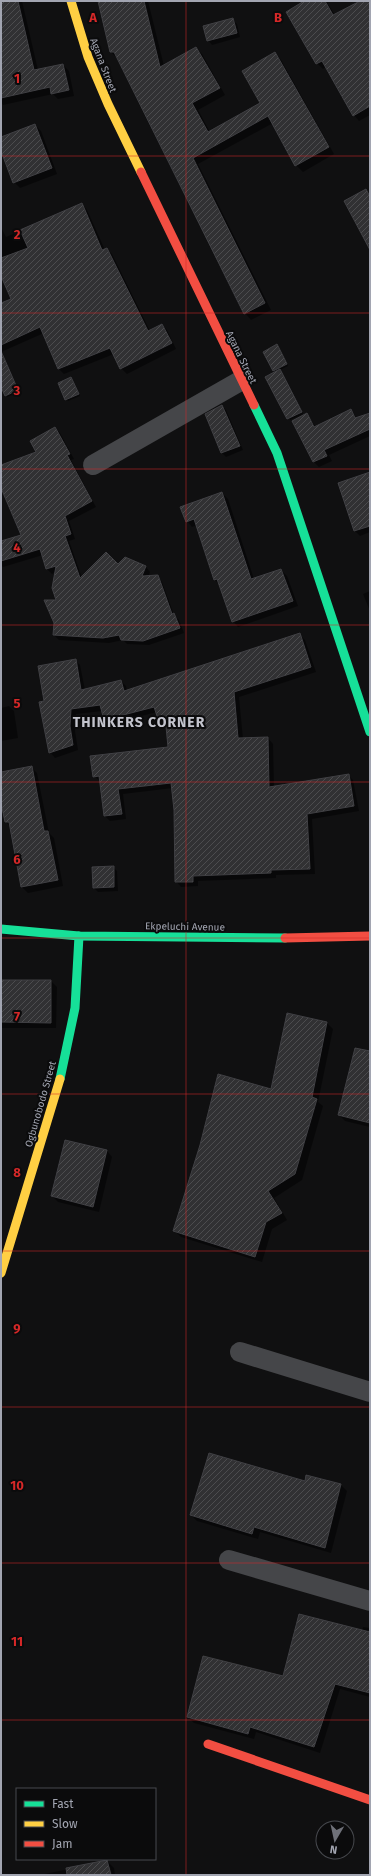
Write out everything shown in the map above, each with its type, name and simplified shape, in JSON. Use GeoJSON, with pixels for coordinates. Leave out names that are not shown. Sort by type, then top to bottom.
{"type":"FeatureCollection","features":[{"type":"Feature","properties":{"kind":"street","name":"Agana Street"},"geometry":{"type":"LineString","coordinates":[[71,1],[88,57],[108,104],[277,453],[370,732]]}},
{"type":"Feature","properties":{"kind":"street"},"geometry":{"type":"LineString","coordinates":[[92,465],[242,380]]}},
{"type":"Feature","properties":{"kind":"street","name":"Ekpeluchi Avenue"},"geometry":{"type":"LineString","coordinates":[[1,929],[79,936],[264,938],[370,936]]}},
{"type":"Feature","properties":{"kind":"street","name":"Ogbunobodo Street"},"geometry":{"type":"LineString","coordinates":[[1,1273],[44,1131],[72,1024],[79,936]]}},
{"type":"Feature","properties":{"kind":"street"},"geometry":{"type":"LineString","coordinates":[[240,1352],[370,1392]]}},
{"type":"Feature","properties":{"kind":"street"},"geometry":{"type":"LineString","coordinates":[[229,1560],[370,1601]]}},
{"type":"Feature","properties":{"kind":"street"},"geometry":{"type":"LineString","coordinates":[[208,1744],[370,1800]]}},
{"type":"Feature","properties":{"kind":"building"},"geometry":{"type":"Polygon","coordinates":[[[1,1],[18,1],[34,70],[63,64],[69,90],[51,94],[50,87],[1,98],[1,1]]]}},
{"type":"Feature","properties":{"kind":"building"},"geometry":{"type":"Polygon","coordinates":[[[98,1],[144,1],[160,67],[196,47],[220,88],[192,103],[208,132],[260,103],[242,71],[275,52],[329,147],[295,166],[268,116],[193,158],[265,303],[244,314],[114,52],[110,52],[98,1]]]}},
{"type":"Feature","properties":{"kind":"building"},"geometry":{"type":"Polygon","coordinates":[[[304,1],[325,1],[333,15],[360,1],[370,1],[370,106],[353,116],[322,61],[316,64],[286,12],[304,1]]]}},
{"type":"Feature","properties":{"kind":"building"},"geometry":{"type":"Polygon","coordinates":[[[233,18],[237,33],[207,41],[203,26],[233,18]]]}},
{"type":"Feature","properties":{"kind":"building"},"geometry":{"type":"Polygon","coordinates":[[[35,124],[52,168],[13,183],[1,151],[1,137],[35,124]]]}},
{"type":"Feature","properties":{"kind":"building"},"geometry":{"type":"Polygon","coordinates":[[[366,189],[370,197],[370,250],[344,201],[366,189]]]}},
{"type":"Feature","properties":{"kind":"building"},"geometry":{"type":"Polygon","coordinates":[[[82,203],[102,250],[107,248],[148,331],[162,324],[172,343],[120,369],[110,348],[58,369],[40,327],[1,345],[1,303],[11,299],[1,276],[1,258],[28,248],[20,230],[82,203]]]}},
{"type":"Feature","properties":{"kind":"building"},"geometry":{"type":"Polygon","coordinates":[[[277,344],[287,364],[273,371],[263,352],[277,344]]]}},
{"type":"Feature","properties":{"kind":"building"},"geometry":{"type":"Polygon","coordinates":[[[1,351],[18,390],[5,396],[1,387],[1,351]]]}},
{"type":"Feature","properties":{"kind":"building"},"geometry":{"type":"Polygon","coordinates":[[[280,369],[302,412],[287,419],[265,377],[280,369]]]}},
{"type":"Feature","properties":{"kind":"building"},"geometry":{"type":"Polygon","coordinates":[[[71,377],[79,394],[65,400],[58,383],[71,377]]]}},
{"type":"Feature","properties":{"kind":"building"},"geometry":{"type":"Polygon","coordinates":[[[222,405],[240,446],[221,453],[205,414],[222,405]]]}},
{"type":"Feature","properties":{"kind":"building"},"geometry":{"type":"Polygon","coordinates":[[[351,409],[355,418],[370,413],[370,429],[324,450],[327,456],[313,462],[292,421],[307,413],[314,427],[351,409]]]}},
{"type":"Feature","properties":{"kind":"building"},"geometry":{"type":"Polygon","coordinates":[[[55,427],[70,454],[67,455],[92,501],[65,516],[71,534],[65,536],[80,578],[106,552],[118,564],[125,557],[146,566],[142,576],[158,575],[172,614],[174,613],[180,628],[143,641],[121,640],[119,635],[103,638],[53,635],[54,623],[44,600],[56,600],[52,588],[56,566],[46,569],[40,549],[1,561],[1,541],[21,535],[1,488],[1,465],[36,452],[30,441],[55,427]]]}},
{"type":"Feature","properties":{"kind":"building"},"geometry":{"type":"Polygon","coordinates":[[[370,472],[370,526],[354,531],[338,483],[370,472]]]}},
{"type":"Feature","properties":{"kind":"building"},"geometry":{"type":"Polygon","coordinates":[[[222,492],[251,579],[281,569],[293,601],[232,622],[217,579],[214,580],[194,519],[186,522],[180,507],[222,492]]]}},
{"type":"Feature","properties":{"kind":"building"},"geometry":{"type":"Polygon","coordinates":[[[300,633],[311,667],[234,692],[238,738],[268,737],[269,787],[349,774],[354,806],[307,814],[310,869],[271,870],[271,873],[193,876],[193,882],[175,882],[174,810],[171,783],[118,789],[122,814],[104,816],[99,776],[93,777],[90,756],[168,747],[165,716],[158,719],[154,707],[104,720],[100,705],[71,709],[70,726],[73,745],[49,753],[39,702],[44,701],[38,666],[76,659],[81,690],[121,680],[124,691],[300,633]]]}},
{"type":"Feature","properties":{"kind":"building"},"geometry":{"type":"Polygon","coordinates":[[[32,766],[44,831],[48,831],[58,880],[21,887],[9,822],[5,822],[1,803],[1,772],[32,766]]]}},
{"type":"Feature","properties":{"kind":"building"},"geometry":{"type":"Polygon","coordinates":[[[114,866],[114,887],[93,888],[92,867],[114,866]]]}},
{"type":"Feature","properties":{"kind":"building"},"geometry":{"type":"Polygon","coordinates":[[[1,980],[51,980],[51,1023],[1,1022],[1,980]]]}},
{"type":"Feature","properties":{"kind":"building"},"geometry":{"type":"Polygon","coordinates":[[[287,1013],[327,1022],[312,1097],[317,1099],[295,1174],[268,1191],[282,1213],[266,1222],[255,1257],[173,1231],[200,1145],[218,1074],[271,1089],[287,1013]]]}},
{"type":"Feature","properties":{"kind":"building"},"geometry":{"type":"Polygon","coordinates":[[[355,1048],[370,1051],[370,1123],[338,1115],[355,1048]]]}},
{"type":"Feature","properties":{"kind":"building"},"geometry":{"type":"Polygon","coordinates":[[[65,1140],[107,1150],[93,1207],[51,1196],[65,1140]]]}},
{"type":"Feature","properties":{"kind":"building"},"geometry":{"type":"Polygon","coordinates":[[[209,1453],[305,1481],[306,1475],[341,1484],[325,1548],[254,1527],[252,1534],[190,1515],[209,1453]]]}},
{"type":"Feature","properties":{"kind":"building"},"geometry":{"type":"Polygon","coordinates":[[[299,1614],[370,1632],[370,1693],[335,1684],[314,1747],[250,1727],[248,1734],[187,1717],[203,1656],[283,1676],[299,1614]]]}},
{"type":"Feature","properties":{"kind":"building"},"geometry":{"type":"Polygon","coordinates":[[[107,1860],[111,1875],[67,1875],[66,1868],[107,1860]]]}},
{"type":"Feature","properties":{"kind":"traffic: fast"},"geometry":{"type":"LineString","coordinates":[[254,405],[277,453],[370,732]]}},
{"type":"Feature","properties":{"kind":"traffic: fast"},"geometry":{"type":"LineString","coordinates":[[1,929],[79,936],[285,938]]}},
{"type":"Feature","properties":{"kind":"traffic: fast"},"geometry":{"type":"LineString","coordinates":[[60,1079],[75,1008],[79,936]]}},
{"type":"Feature","properties":{"kind":"traffic: slow"},"geometry":{"type":"LineString","coordinates":[[71,1],[88,57],[108,104],[141,172]]}},
{"type":"Feature","properties":{"kind":"traffic: slow"},"geometry":{"type":"LineString","coordinates":[[1,1273],[60,1079]]}},
{"type":"Feature","properties":{"kind":"traffic: jam"},"geometry":{"type":"LineString","coordinates":[[141,172],[254,405]]}},
{"type":"Feature","properties":{"kind":"traffic: jam"},"geometry":{"type":"LineString","coordinates":[[285,938],[370,936]]}},
{"type":"Feature","properties":{"kind":"traffic: jam"},"geometry":{"type":"LineString","coordinates":[[208,1744],[370,1800]]}},
{"type":"Feature","properties":{"kind":"district","name":"THINKERS CORNER"},"geometry":{"type":"Point","coordinates":[139,722]}}]}
